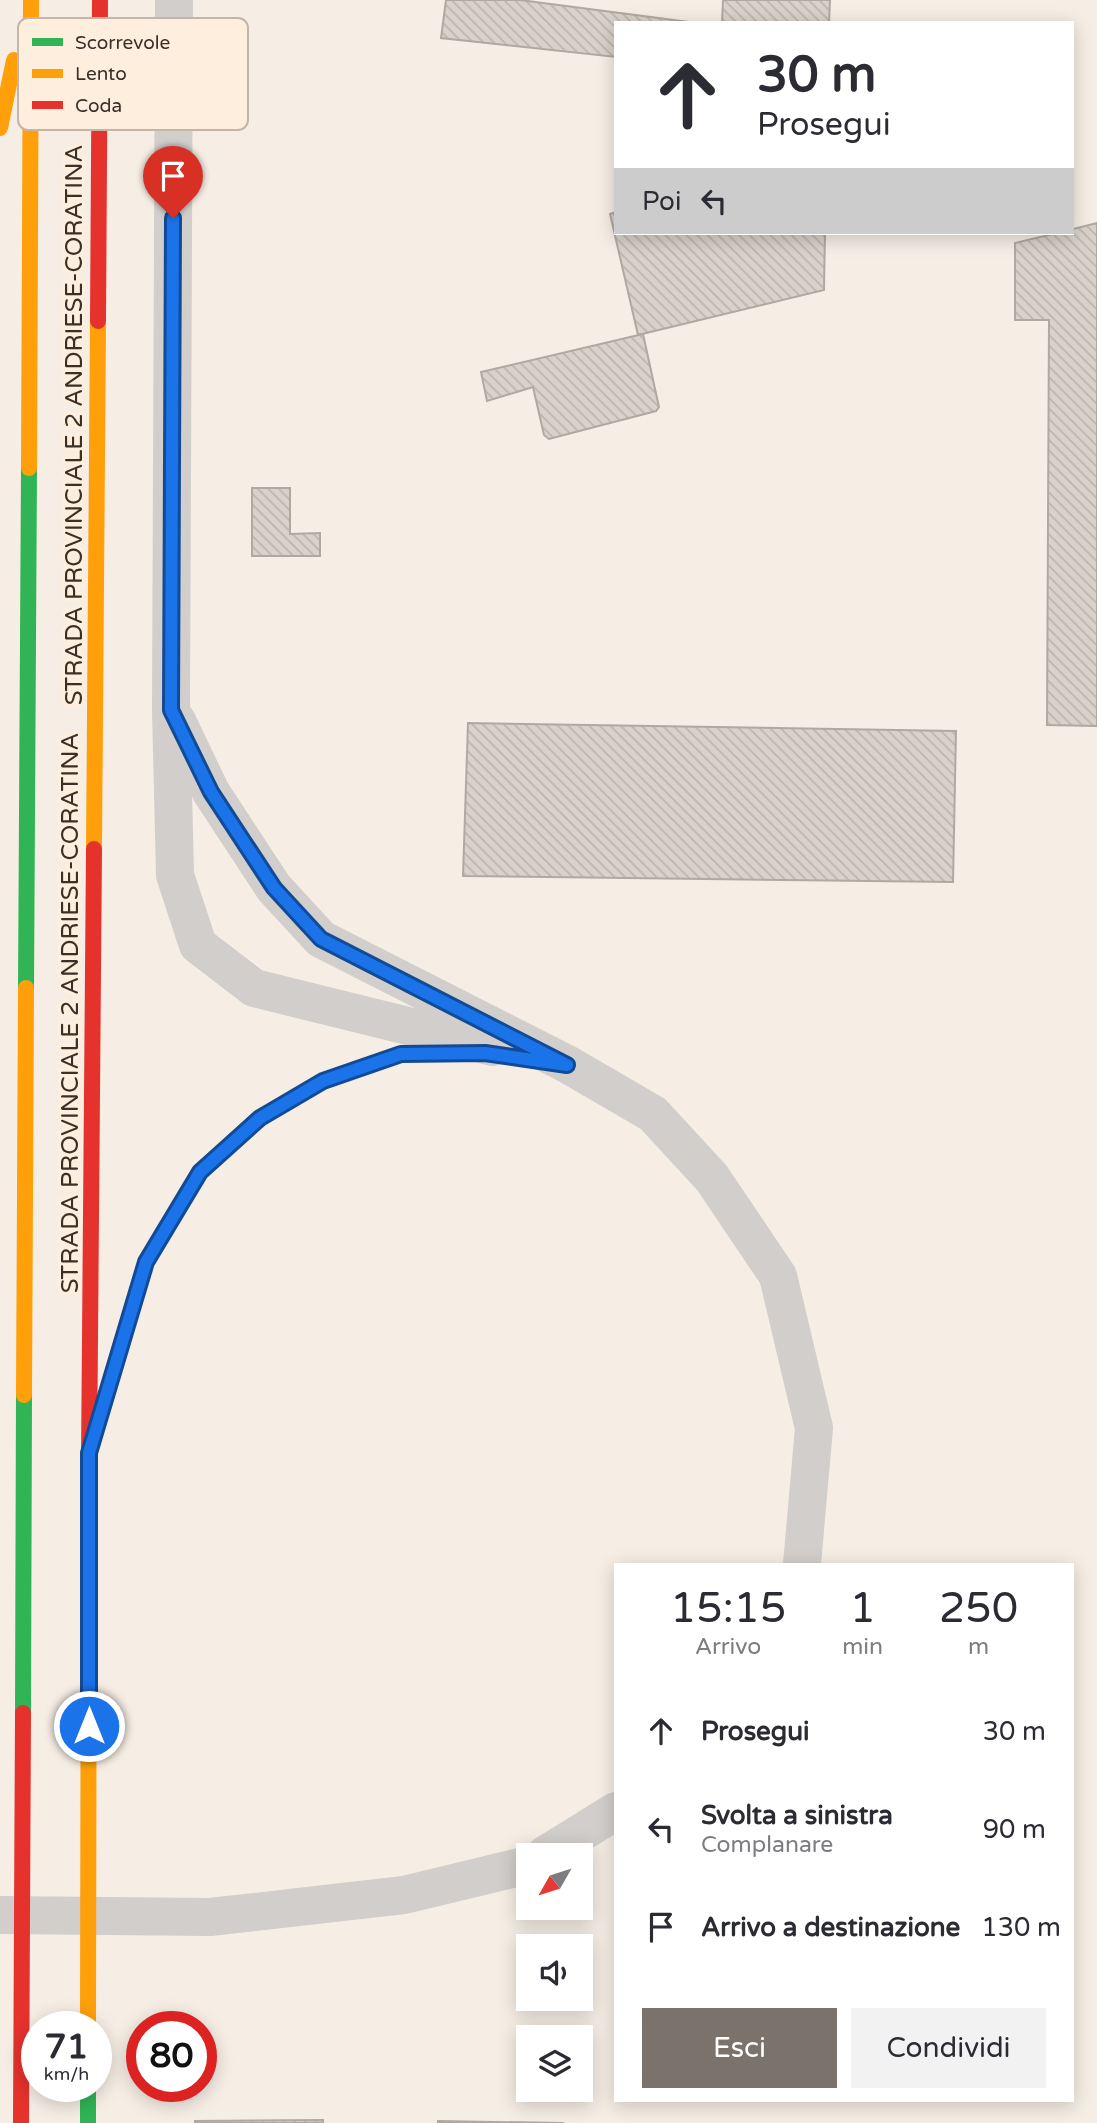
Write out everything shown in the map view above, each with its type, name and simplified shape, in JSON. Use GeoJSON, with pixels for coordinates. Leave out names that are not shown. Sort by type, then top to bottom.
{"type":"FeatureCollection","features":[{"type":"Feature","properties":{"kind":"highway"},"geometry":{"type":"LineString","coordinates":[[25,18],[29,0]]}},
{"type":"Feature","properties":{"kind":"highway","name":"STRADA PROVINCIALE 2 ANDRIESE-CORATINA"},"geometry":{"type":"LineString","coordinates":[[29,0],[29,18]]}},
{"type":"Feature","properties":{"kind":"highway","name":"STRADA PROVINCIALE 2 ANDRIESE-CORATINA"},"geometry":{"type":"LineString","coordinates":[[100,0],[100,18]]}},
{"type":"Feature","properties":{"kind":"highway"},"geometry":{"type":"LineString","coordinates":[[0,128],[18,49]]}},
{"type":"Feature","properties":{"kind":"highway","name":"STRADA PROVINCIALE 2 ANDRIESE-CORATINA"},"geometry":{"type":"LineString","coordinates":[[22,2123],[28,130]]}},
{"type":"Feature","properties":{"kind":"highway","name":"STRADA PROVINCIALE 2 ANDRIESE-CORATINA"},"geometry":{"type":"LineString","coordinates":[[88,2011],[89,1453],[99,130]]}},
{"type":"Feature","properties":{"kind":"highway"},"geometry":{"type":"LineString","coordinates":[[89,1453],[146,1262],[200,1172],[260,1118],[323,1081],[401,1054],[485,1053],[567,1065]]}},
{"type":"Feature","properties":{"kind":"highway"},"geometry":{"type":"LineString","coordinates":[[10,1071],[24,1162]]}},
{"type":"Feature","properties":{"kind":"highway"},"geometry":{"type":"LineString","coordinates":[[88,2102],[88,2123]]}},
{"type":"Feature","properties":{"kind":"street"},"geometry":{"type":"LineString","coordinates":[[174,0],[174,18]]}},
{"type":"Feature","properties":{"kind":"street"},"geometry":{"type":"LineString","coordinates":[[173,130],[171,710],[175,875],[198,945],[254,988],[567,1065]]}},
{"type":"Feature","properties":{"kind":"street"},"geometry":{"type":"LineString","coordinates":[[171,710],[211,792],[274,888],[321,939],[567,1065],[653,1114],[712,1178],[778,1276],[814,1428],[802,1563]]}},
{"type":"Feature","properties":{"kind":"street"},"geometry":{"type":"LineString","coordinates":[[564,1843],[614,1812]]}},
{"type":"Feature","properties":{"kind":"street"},"geometry":{"type":"LineString","coordinates":[[0,1915],[210,1917],[404,1895],[516,1868]]}},
{"type":"Feature","properties":{"kind":"building"},"geometry":{"type":"Polygon","coordinates":[[[446,0],[520,0],[682,21],[614,21],[614,57],[441,38],[446,0]]]}},
{"type":"Feature","properties":{"kind":"building"},"geometry":{"type":"Polygon","coordinates":[[[723,0],[830,0],[829,21],[722,21],[723,0]]]}},
{"type":"Feature","properties":{"kind":"building"},"geometry":{"type":"Polygon","coordinates":[[[614,213],[614,231],[610,214],[614,213]]]}},
{"type":"Feature","properties":{"kind":"building"},"geometry":{"type":"Polygon","coordinates":[[[1097,223],[1097,726],[1047,725],[1049,320],[1015,320],[1015,243],[1049,235],[1074,235],[1074,229],[1097,223]]]}},
{"type":"Feature","properties":{"kind":"building"},"geometry":{"type":"Polygon","coordinates":[[[615,235],[825,235],[824,290],[638,335],[615,235]]]}},
{"type":"Feature","properties":{"kind":"building"},"geometry":{"type":"Polygon","coordinates":[[[643,334],[659,407],[656,411],[549,439],[544,435],[533,387],[487,401],[481,372],[643,334]]]}},
{"type":"Feature","properties":{"kind":"building"},"geometry":{"type":"Polygon","coordinates":[[[252,488],[290,488],[290,534],[320,533],[320,556],[252,556],[252,488]]]}},
{"type":"Feature","properties":{"kind":"building"},"geometry":{"type":"Polygon","coordinates":[[[468,723],[956,731],[953,882],[463,876],[468,723]]]}},
{"type":"Feature","properties":{"kind":"building"},"geometry":{"type":"Polygon","coordinates":[[[323,2120],[323,2123],[195,2123],[195,2121],[323,2120]]]}},
{"type":"Feature","properties":{"kind":"building"},"geometry":{"type":"Polygon","coordinates":[[[438,2121],[564,2123],[438,2123],[438,2121]]]}},
{"type":"Feature","properties":{"kind":"traffic: fast"},"geometry":{"type":"LineString","coordinates":[[26,988],[29,468]]}},
{"type":"Feature","properties":{"kind":"traffic: fast"},"geometry":{"type":"LineString","coordinates":[[23,1713],[24,1395]]}},
{"type":"Feature","properties":{"kind":"traffic: fast"},"geometry":{"type":"LineString","coordinates":[[88,2102],[88,2123]]}},
{"type":"Feature","properties":{"kind":"traffic: slow"},"geometry":{"type":"LineString","coordinates":[[31,0],[31,18]]}},
{"type":"Feature","properties":{"kind":"traffic: slow"},"geometry":{"type":"LineString","coordinates":[[0,128],[14,60]]}},
{"type":"Feature","properties":{"kind":"traffic: slow"},"geometry":{"type":"LineString","coordinates":[[29,468],[30,130]]}},
{"type":"Feature","properties":{"kind":"traffic: slow"},"geometry":{"type":"LineString","coordinates":[[94,849],[98,321]]}},
{"type":"Feature","properties":{"kind":"traffic: slow"},"geometry":{"type":"LineString","coordinates":[[24,1395],[26,988]]}},
{"type":"Feature","properties":{"kind":"traffic: slow"},"geometry":{"type":"LineString","coordinates":[[289,1101],[323,1081],[402,1054],[485,1053],[567,1064]]}},
{"type":"Feature","properties":{"kind":"traffic: slow"},"geometry":{"type":"LineString","coordinates":[[88,2011],[89,1460]]}},
{"type":"Feature","properties":{"kind":"traffic: jam"},"geometry":{"type":"LineString","coordinates":[[100,0],[100,18]]}},
{"type":"Feature","properties":{"kind":"traffic: jam"},"geometry":{"type":"LineString","coordinates":[[98,321],[99,130]]}},
{"type":"Feature","properties":{"kind":"traffic: jam"},"geometry":{"type":"LineString","coordinates":[[89,1460],[94,849]]}},
{"type":"Feature","properties":{"kind":"traffic: jam"},"geometry":{"type":"LineString","coordinates":[[102,1411],[146,1262],[200,1172],[259,1118],[289,1101]]}},
{"type":"Feature","properties":{"kind":"traffic: jam"},"geometry":{"type":"LineString","coordinates":[[21,2123],[23,1713]]}},
{"type":"Feature","properties":{"kind":"route"},"geometry":{"type":"LineString","coordinates":[[89,1726],[89,1453],[146,1262],[200,1172],[260,1118],[323,1081],[401,1054],[485,1053],[567,1065],[321,939],[274,888],[211,792],[171,710],[173,218]]}}]}
